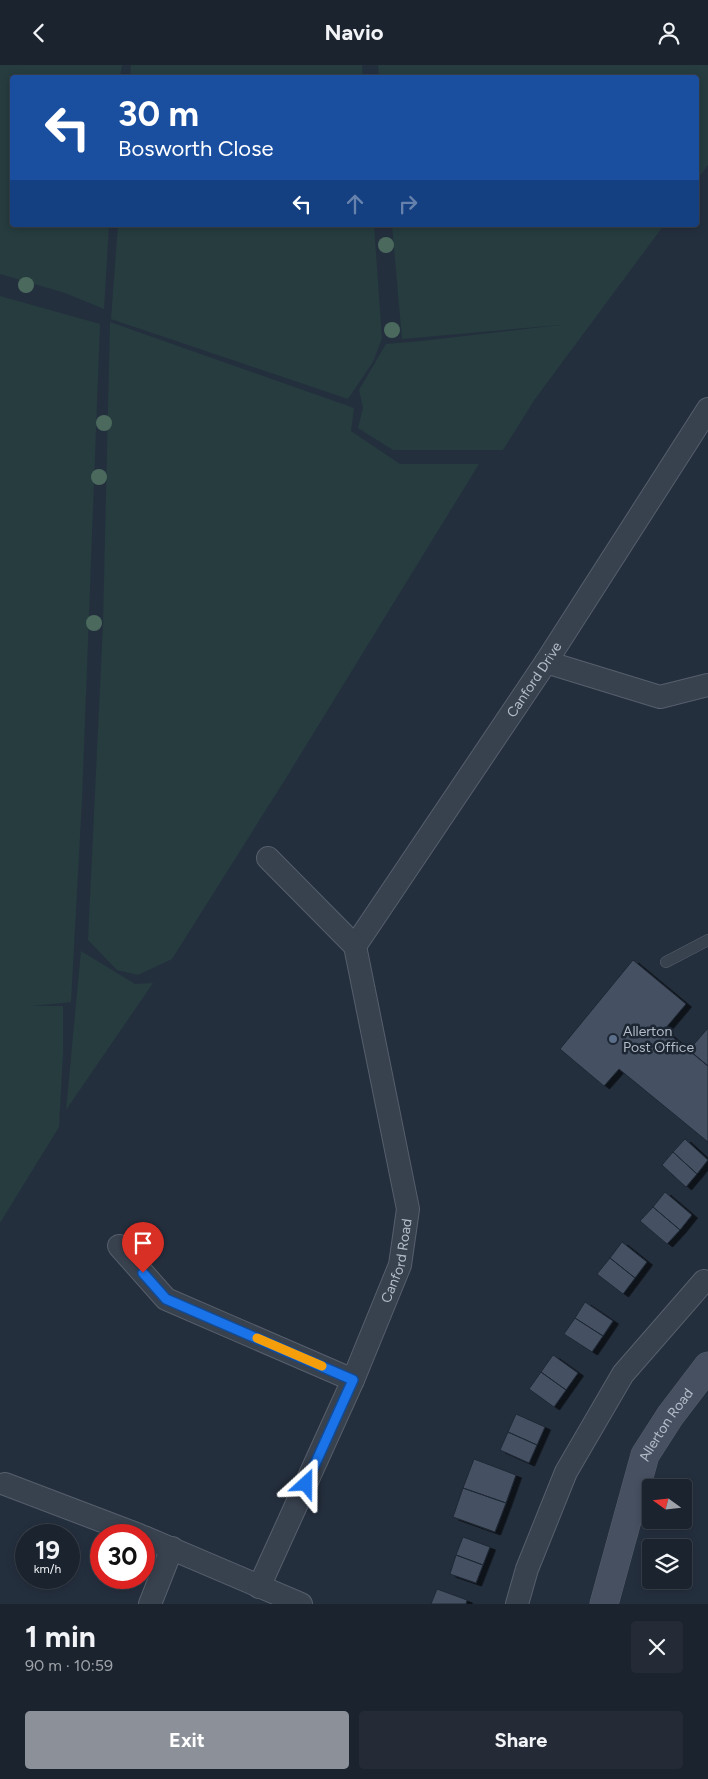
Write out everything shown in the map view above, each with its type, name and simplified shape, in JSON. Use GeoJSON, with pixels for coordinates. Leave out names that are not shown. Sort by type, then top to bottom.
{"type":"FeatureCollection","features":[{"type":"Feature","properties":{"kind":"street","name":"Canford Drive"},"geometry":{"type":"LineString","coordinates":[[355,946],[546,662],[708,409]]}},
{"type":"Feature","properties":{"kind":"street"},"geometry":{"type":"LineString","coordinates":[[546,662],[660,697],[708,685]]}},
{"type":"Feature","properties":{"kind":"street"},"geometry":{"type":"LineString","coordinates":[[268,858],[355,946]]}},
{"type":"Feature","properties":{"kind":"street","name":"Canford Road"},"geometry":{"type":"LineString","coordinates":[[259,1587],[353,1380],[400,1265],[408,1209],[355,946]]}},
{"type":"Feature","properties":{"kind":"street"},"geometry":{"type":"LineString","coordinates":[[119,1247],[166,1299],[353,1380]]}},
{"type":"Feature","properties":{"kind":"street"},"geometry":{"type":"LineString","coordinates":[[517,1604],[527,1569],[566,1472],[623,1374],[706,1282]]}},
{"type":"Feature","properties":{"kind":"street","name":"Allerton Road"},"geometry":{"type":"LineString","coordinates":[[604,1604],[645,1455],[670,1416],[708,1366]]}},
{"type":"Feature","properties":{"kind":"street"},"geometry":{"type":"LineString","coordinates":[[5,1484],[110,1524]]}},
{"type":"Feature","properties":{"kind":"street"},"geometry":{"type":"LineString","coordinates":[[155,1541],[301,1604]]}},
{"type":"Feature","properties":{"kind":"street"},"geometry":{"type":"LineString","coordinates":[[150,1604],[172,1548]]}},
{"type":"Feature","properties":{"kind":"lane"},"geometry":{"type":"LineString","coordinates":[[666,962],[708,939]]}},
{"type":"Feature","properties":{"kind":"green space"},"geometry":{"type":"Polygon","coordinates":[[[0,65],[122,65],[120,75],[10,75],[10,227],[109,227],[104,309],[65,293],[0,274],[0,65]]]}},
{"type":"Feature","properties":{"kind":"green space"},"geometry":{"type":"Polygon","coordinates":[[[131,65],[362,65],[363,75],[130,75],[131,65]]]}},
{"type":"Feature","properties":{"kind":"green space"},"geometry":{"type":"Polygon","coordinates":[[[378,65],[708,65],[708,165],[699,177],[699,75],[379,75],[378,65]]]}},
{"type":"Feature","properties":{"kind":"green space"},"geometry":{"type":"Polygon","coordinates":[[[118,227],[374,227],[382,338],[373,362],[348,399],[111,319],[118,227]]]}},
{"type":"Feature","properties":{"kind":"green space"},"geometry":{"type":"Polygon","coordinates":[[[392,227],[663,227],[535,399],[503,450],[393,450],[358,428],[363,408],[359,390],[386,344],[560,325],[402,339],[392,227]]]}},
{"type":"Feature","properties":{"kind":"green space"},"geometry":{"type":"Polygon","coordinates":[[[0,296],[100,324],[82,800],[71,1002],[31,1006],[63,1006],[63,1054],[59,1127],[0,1223],[0,296]]]}},
{"type":"Feature","properties":{"kind":"green space"},"geometry":{"type":"Polygon","coordinates":[[[110,322],[354,408],[351,431],[400,464],[479,464],[172,959],[138,975],[117,970],[88,940],[103,624],[110,322]]]}},
{"type":"Feature","properties":{"kind":"green space"},"geometry":{"type":"Polygon","coordinates":[[[81,951],[135,984],[153,983],[66,1110],[81,951]]]}},
{"type":"Feature","properties":{"kind":"building"},"geometry":{"type":"Polygon","coordinates":[[[633,960],[686,1004],[664,1030],[708,1066],[708,1142],[619,1069],[604,1086],[560,1049],[633,960]]]}},
{"type":"Feature","properties":{"kind":"building"},"geometry":{"type":"Polygon","coordinates":[[[708,1028],[708,1066],[689,1050],[708,1028]]]}},
{"type":"Feature","properties":{"kind":"building"},"geometry":{"type":"Polygon","coordinates":[[[685,1139],[708,1160],[697,1174],[673,1152],[685,1139]]]}},
{"type":"Feature","properties":{"kind":"building"},"geometry":{"type":"Polygon","coordinates":[[[673,1152],[697,1174],[686,1187],[662,1165],[673,1152]]]}},
{"type":"Feature","properties":{"kind":"building"},"geometry":{"type":"Polygon","coordinates":[[[665,1192],[692,1215],[680,1230],[653,1207],[665,1192]]]}},
{"type":"Feature","properties":{"kind":"building"},"geometry":{"type":"Polygon","coordinates":[[[653,1207],[680,1230],[667,1244],[640,1221],[653,1207]]]}},
{"type":"Feature","properties":{"kind":"building"},"geometry":{"type":"Polygon","coordinates":[[[622,1242],[647,1262],[635,1278],[610,1258],[622,1242]]]}},
{"type":"Feature","properties":{"kind":"building"},"geometry":{"type":"Polygon","coordinates":[[[610,1258],[635,1278],[623,1294],[597,1274],[610,1258]]]}},
{"type":"Feature","properties":{"kind":"building"},"geometry":{"type":"Polygon","coordinates":[[[585,1302],[613,1321],[603,1336],[575,1318],[585,1302]]]}},
{"type":"Feature","properties":{"kind":"building"},"geometry":{"type":"Polygon","coordinates":[[[575,1318],[603,1336],[592,1352],[564,1334],[575,1318]]]}},
{"type":"Feature","properties":{"kind":"building"},"geometry":{"type":"Polygon","coordinates":[[[553,1355],[578,1373],[566,1390],[541,1372],[553,1355]]]}},
{"type":"Feature","properties":{"kind":"building"},"geometry":{"type":"Polygon","coordinates":[[[541,1372],[566,1390],[554,1407],[529,1389],[541,1372]]]}},
{"type":"Feature","properties":{"kind":"building"},"geometry":{"type":"Polygon","coordinates":[[[516,1414],[545,1427],[537,1445],[508,1432],[516,1414]]]}},
{"type":"Feature","properties":{"kind":"building"},"geometry":{"type":"Polygon","coordinates":[[[508,1432],[537,1445],[529,1463],[500,1450],[508,1432]]]}},
{"type":"Feature","properties":{"kind":"building"},"geometry":{"type":"Polygon","coordinates":[[[474,1459],[516,1475],[506,1503],[463,1488],[474,1459]]]}},
{"type":"Feature","properties":{"kind":"building"},"geometry":{"type":"Polygon","coordinates":[[[463,1488],[506,1503],[495,1532],[453,1517],[463,1488]]]}},
{"type":"Feature","properties":{"kind":"building"},"geometry":{"type":"Polygon","coordinates":[[[463,1537],[490,1547],[483,1565],[456,1555],[463,1537]]]}},
{"type":"Feature","properties":{"kind":"building"},"geometry":{"type":"Polygon","coordinates":[[[456,1555],[483,1565],[476,1583],[450,1574],[456,1555]]]}},
{"type":"Feature","properties":{"kind":"building"},"geometry":{"type":"Polygon","coordinates":[[[437,1589],[467,1600],[466,1604],[431,1604],[437,1589]]]}},
{"type":"Feature","properties":{"kind":"slow traffic"},"geometry":{"type":"LineString","coordinates":[[257,1338],[322,1366]]}},
{"type":"Feature","properties":{"kind":"place","name":"Allerton Post Office"},"geometry":{"type":"Point","coordinates":[613,1039]}},
{"type":"Feature","properties":{"kind":"route"},"geometry":{"type":"LineString","coordinates":[[143,1273],[166,1299],[353,1380],[306,1484]]}}]}
